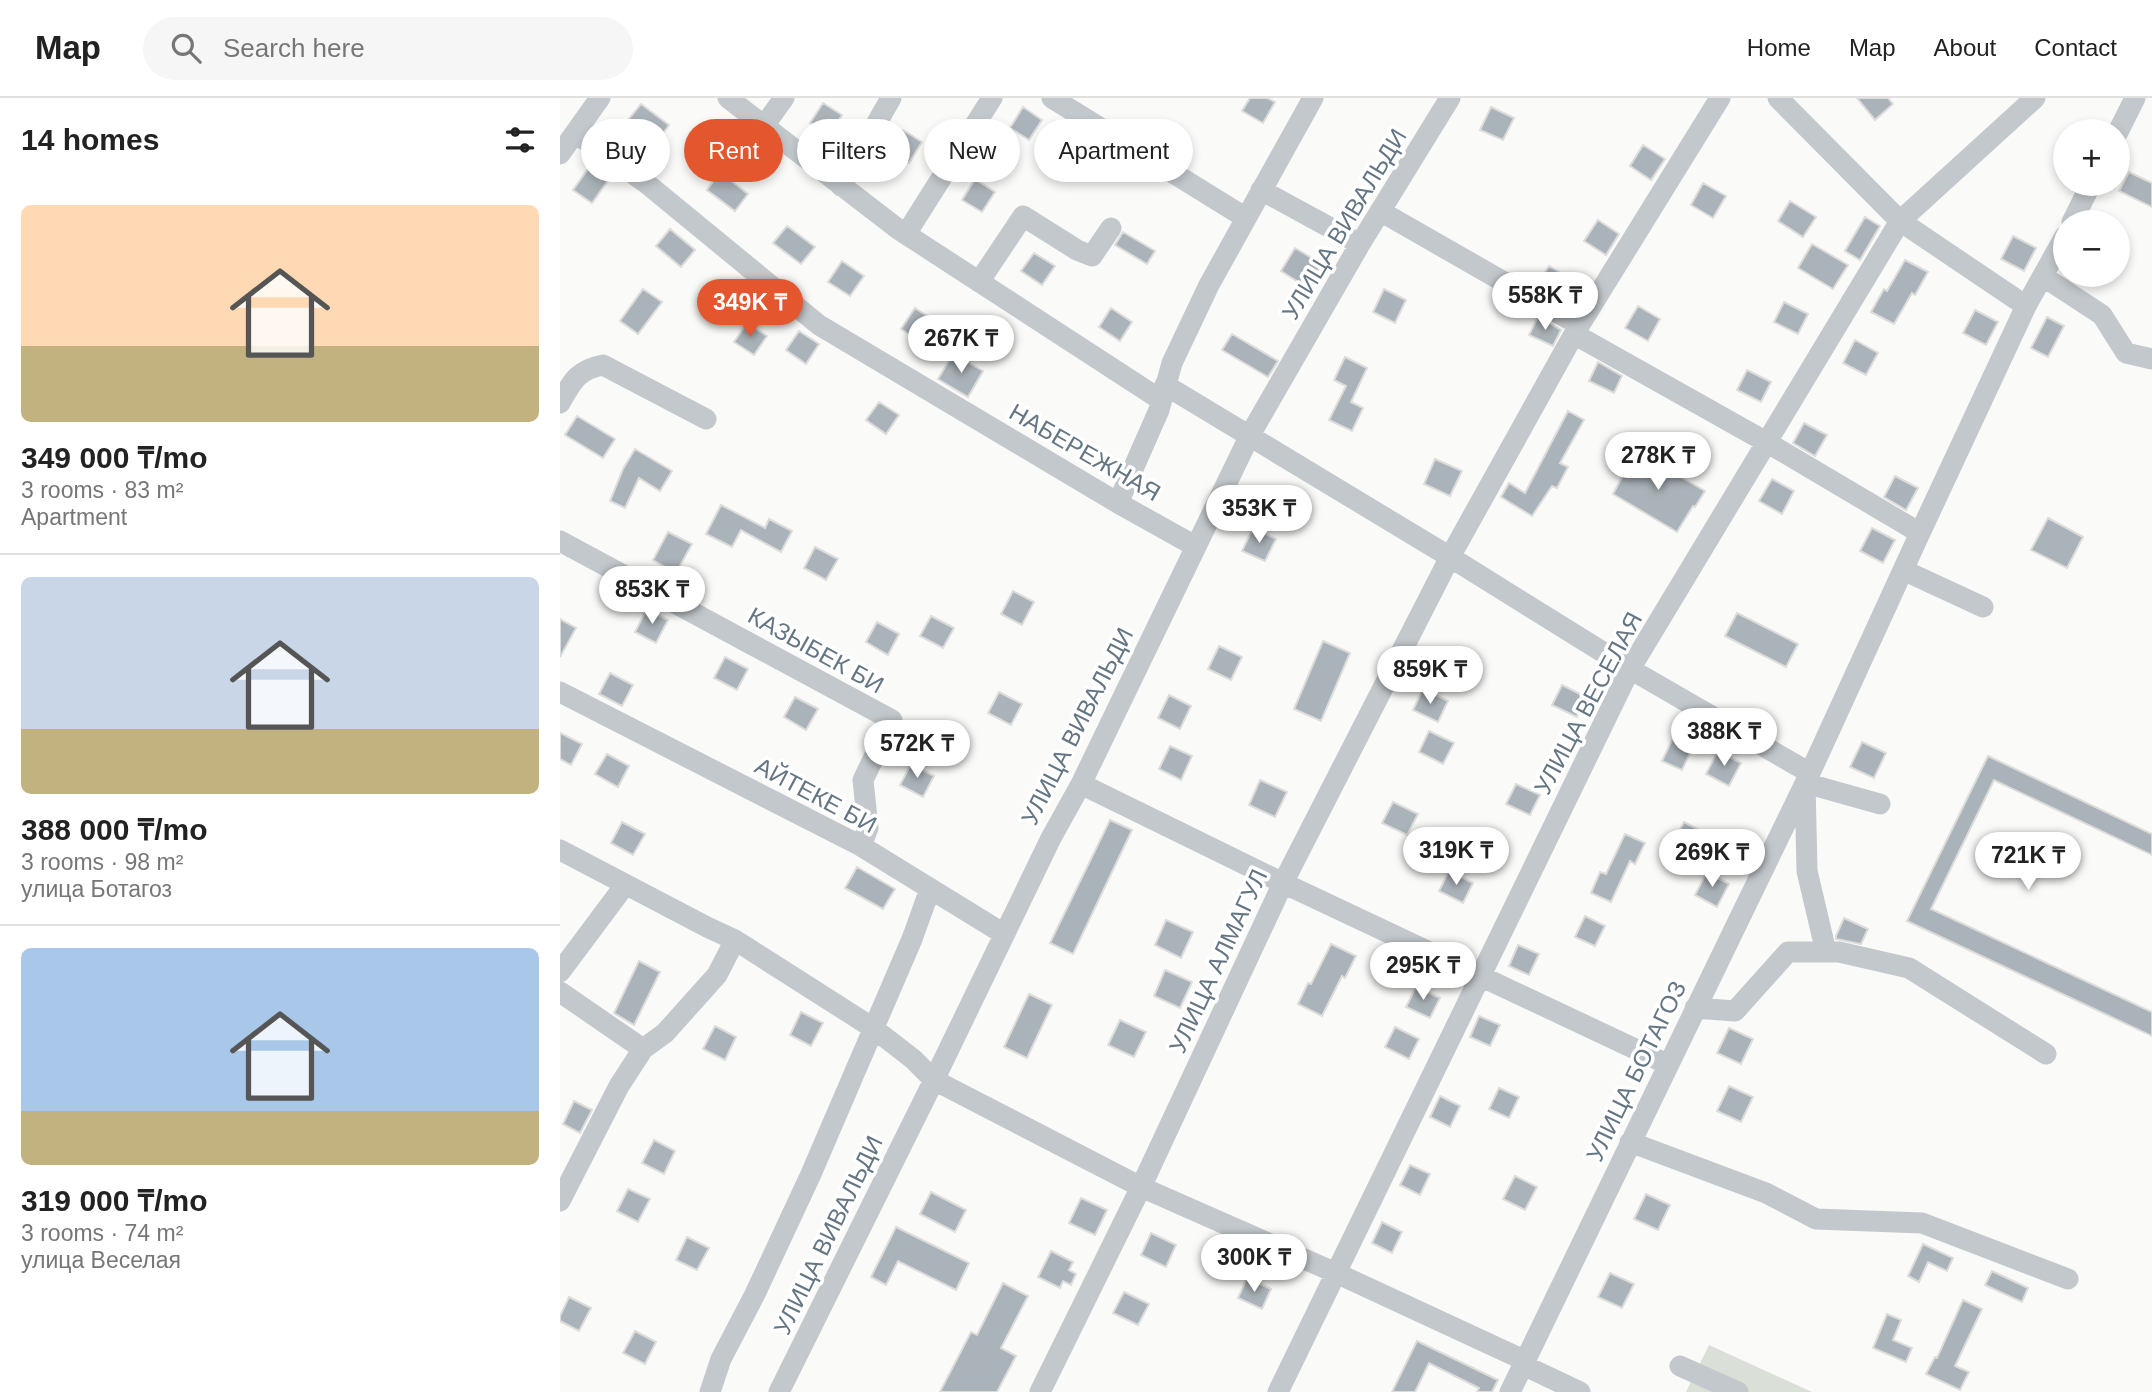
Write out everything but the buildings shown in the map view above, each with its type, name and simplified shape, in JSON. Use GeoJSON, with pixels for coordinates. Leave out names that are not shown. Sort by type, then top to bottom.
{"type":"FeatureCollection","features":[{"type":"Feature","properties":{"kind":"street"},"geometry":{"type":"LineString","coordinates":[[560,154],[600,98]]}},
{"type":"Feature","properties":{"kind":"street"},"geometry":{"type":"LineString","coordinates":[[728,98],[754,119]]}},
{"type":"Feature","properties":{"kind":"street"},"geometry":{"type":"LineString","coordinates":[[770,119],[784,98]]}},
{"type":"Feature","properties":{"kind":"street"},"geometry":{"type":"LineString","coordinates":[[841,186],[891,98]]}},
{"type":"Feature","properties":{"kind":"street"},"geometry":{"type":"LineString","coordinates":[[906,234],[992,98]]}},
{"type":"Feature","properties":{"kind":"street"},"geometry":{"type":"LineString","coordinates":[[1052,98],[1245,218]]}},
{"type":"Feature","properties":{"kind":"street"},"geometry":{"type":"LineString","coordinates":[[1118,503],[1177,351],[1245,218],[1313,98]]}},
{"type":"Feature","properties":{"kind":"street","name":"УЛИЦА АЛМАГУЛ"},"geometry":{"type":"LineString","coordinates":[[1040,1392],[1141,1187],[1283,883],[1450,557],[1576,329],[1720,98]]}},
{"type":"Feature","properties":{"kind":"street"},"geometry":{"type":"LineString","coordinates":[[1777,98],[1900,221],[2026,306]]}},
{"type":"Feature","properties":{"kind":"street","name":"УЛИЦА ВЕСЕЛАЯ"},"geometry":{"type":"LineString","coordinates":[[1278,1392],[1630,669],[1900,221],[2035,98]]}},
{"type":"Feature","properties":{"kind":"street"},"geometry":{"type":"LineString","coordinates":[[2124,119],[2135,98]]}},
{"type":"Feature","properties":{"kind":"street","name":"УЛИЦА ВИВАЛЬДИ"},"geometry":{"type":"LineString","coordinates":[[779,1392],[1051,838],[1081,784],[1250,435],[1380,211],[1440,101]]}},
{"type":"Feature","properties":{"kind":"street","name":"НАБЕРЕЖНАЯ"},"geometry":{"type":"LineString","coordinates":[[575,133],[646,183],[819,325],[1195,546]]}},
{"type":"Feature","properties":{"kind":"street"},"geometry":{"type":"LineString","coordinates":[[783,142],[906,234],[979,282],[1163,392],[1250,435],[1808,778],[1880,804]]}},
{"type":"Feature","properties":{"kind":"street"},"geometry":{"type":"LineString","coordinates":[[1261,190],[1360,244]]}},
{"type":"Feature","properties":{"kind":"street"},"geometry":{"type":"LineString","coordinates":[[1380,211],[1920,533]]}},
{"type":"Feature","properties":{"kind":"street"},"geometry":{"type":"LineString","coordinates":[[979,282],[1023,216],[1077,250],[1092,256],[1111,228]]}},
{"type":"Feature","properties":{"kind":"street","name":"УЛИЦА БОТАГОЗ"},"geometry":{"type":"LineString","coordinates":[[1510,1392],[1808,778],[2026,306],[2053,258]]}},
{"type":"Feature","properties":{"kind":"street"},"geometry":{"type":"LineString","coordinates":[[2043,277],[2102,315],[2126,353],[2152,359]]}},
{"type":"Feature","properties":{"kind":"street"},"geometry":{"type":"LineString","coordinates":[[560,403],[574,379],[588,368],[603,365],[706,419]]}},
{"type":"Feature","properties":{"kind":"street","name":"КАЗЫБЕК БИ"},"geometry":{"type":"LineString","coordinates":[[560,541],[892,720],[863,780],[868,828],[861,846]]}},
{"type":"Feature","properties":{"kind":"street"},"geometry":{"type":"LineString","coordinates":[[1903,570],[1983,607]]}},
{"type":"Feature","properties":{"kind":"street","name":"АЙТЕКЕ БИ"},"geometry":{"type":"LineString","coordinates":[[560,692],[861,846],[1004,934]]}},
{"type":"Feature","properties":{"kind":"street"},"geometry":{"type":"LineString","coordinates":[[1808,778],[1807,871],[1826,952]]}},
{"type":"Feature","properties":{"kind":"street"},"geometry":{"type":"LineString","coordinates":[[1081,784],[1283,883],[1667,1064]]}},
{"type":"Feature","properties":{"kind":"street"},"geometry":{"type":"LineString","coordinates":[[560,850],[735,940],[873,1028],[913,1059],[934,1080],[1141,1187],[1336,1273],[1580,1392]]}},
{"type":"Feature","properties":{"kind":"street"},"geometry":{"type":"LineString","coordinates":[[560,972],[625,885]]}},
{"type":"Feature","properties":{"kind":"street"},"geometry":{"type":"LineString","coordinates":[[710,1392],[721,1359],[755,1294],[811,1174],[912,939],[929,889]]}},
{"type":"Feature","properties":{"kind":"street"},"geometry":{"type":"LineString","coordinates":[[560,1201],[619,1086],[643,1049],[665,1033],[716,975],[735,940]]}},
{"type":"Feature","properties":{"kind":"street"},"geometry":{"type":"LineString","coordinates":[[1695,1008],[1735,1011],[1788,952],[1839,952],[1909,968],[2046,1054]]}},
{"type":"Feature","properties":{"kind":"street"},"geometry":{"type":"LineString","coordinates":[[560,992],[643,1049]]}},
{"type":"Feature","properties":{"kind":"street"},"geometry":{"type":"LineString","coordinates":[[1630,1142],[1766,1193],[1816,1219],[1922,1223],[2068,1279]]}},
{"type":"Feature","properties":{"kind":"street"},"geometry":{"type":"LineString","coordinates":[[1680,1366],[1738,1392]]}},
{"type":"Feature","properties":{"kind":"shaded area"},"geometry":{"type":"Polygon","coordinates":[[[1709,1345],[1812,1392],[1686,1392],[1709,1345]]]}}]}
